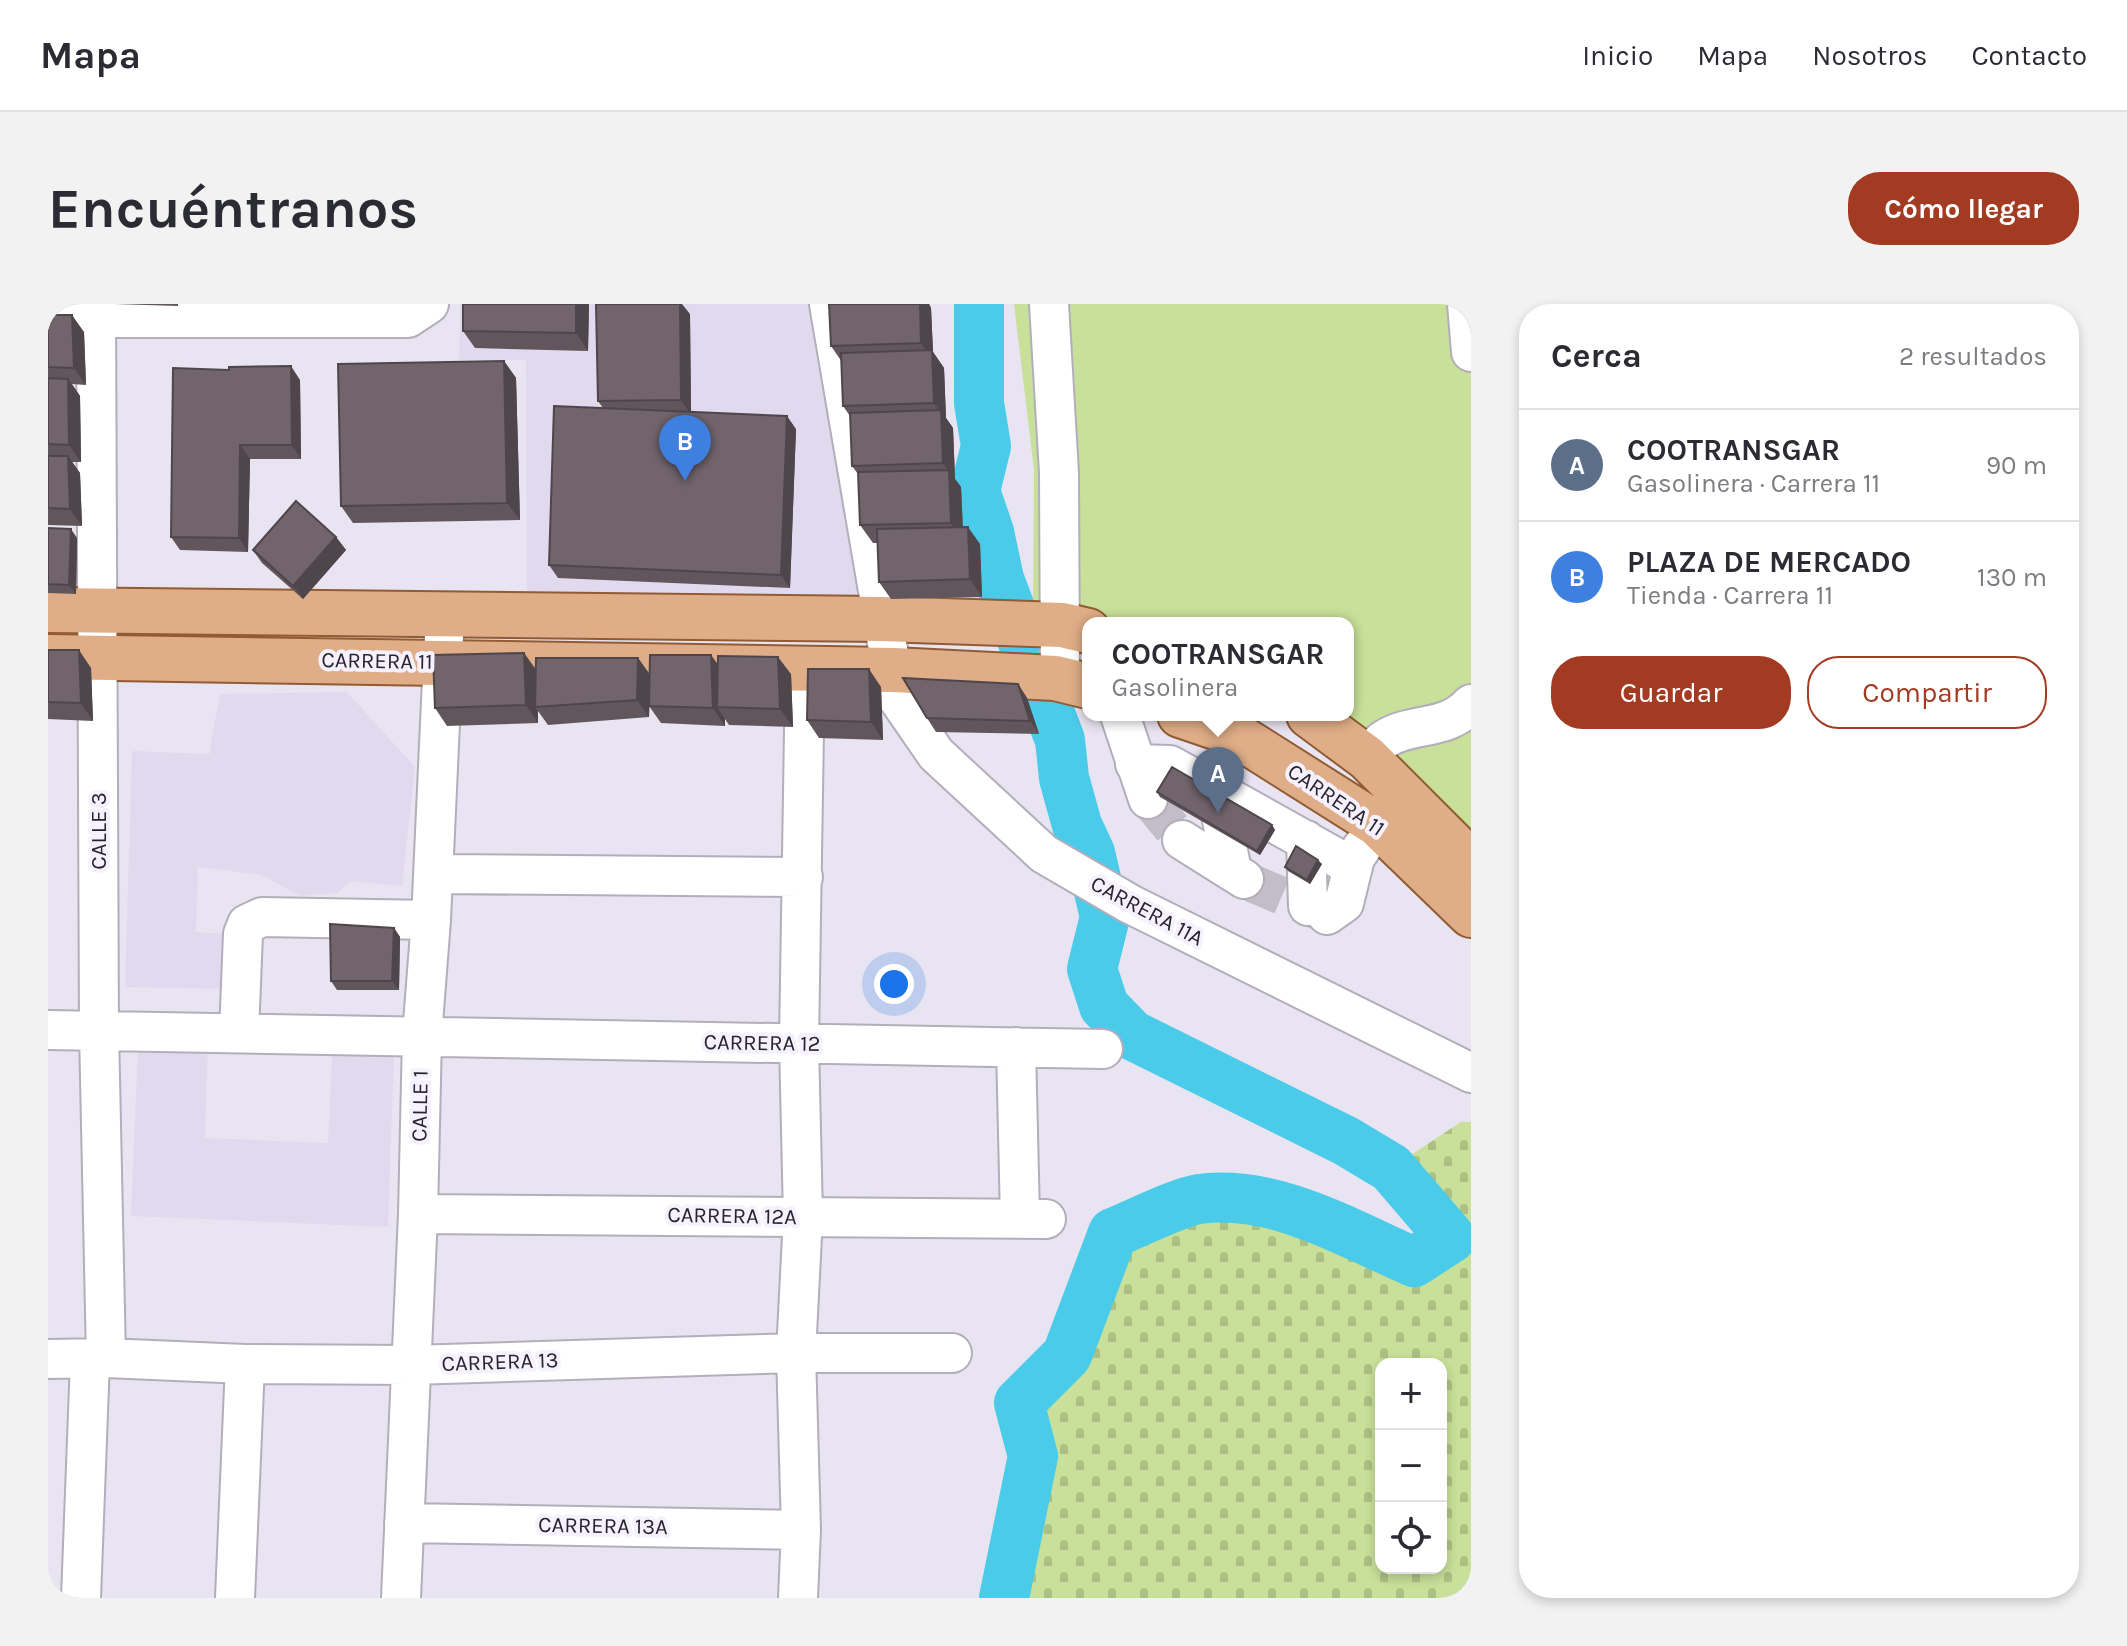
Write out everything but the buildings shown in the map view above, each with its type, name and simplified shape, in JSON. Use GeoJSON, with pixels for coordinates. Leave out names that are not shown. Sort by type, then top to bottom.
{"type":"FeatureCollection","features":[{"type":"Feature","properties":{"kind":"main road"},"geometry":{"type":"LineString","coordinates":[[48,610],[882,619],[1075,628]]}},
{"type":"Feature","properties":{"kind":"main road","name":"CARRERA 11"},"geometry":{"type":"LineString","coordinates":[[48,657],[805,668],[1068,681]]}},
{"type":"Feature","properties":{"kind":"main road","name":"CARRERA 11"},"geometry":{"type":"LineString","coordinates":[[1198,721],[1233,733],[1377,824],[1471,915]]}},
{"type":"Feature","properties":{"kind":"main road","name":"CARRERA 11"},"geometry":{"type":"LineString","coordinates":[[1317,721],[1367,758],[1471,862]]}},
{"type":"Feature","properties":{"kind":"street"},"geometry":{"type":"LineString","coordinates":[[48,318],[96,312],[408,318],[429,304]]}},
{"type":"Feature","properties":{"kind":"street"},"geometry":{"type":"LineString","coordinates":[[829,304],[882,619],[913,671]]}},
{"type":"Feature","properties":{"kind":"street"},"geometry":{"type":"LineString","coordinates":[[1049,304],[1059,473],[1075,628],[1068,681]]}},
{"type":"Feature","properties":{"kind":"street"},"geometry":{"type":"LineString","coordinates":[[1467,304],[1471,352]]}},
{"type":"Feature","properties":{"kind":"street","name":"CALLE 3"},"geometry":{"type":"LineString","coordinates":[[81,1598],[98,1359],[99,609],[96,312]]}},
{"type":"Feature","properties":{"kind":"street","name":"CALLE 1"},"geometry":{"type":"LineString","coordinates":[[401,1598],[418,1214],[422,1036],[431,920],[445,614]]}},
{"type":"Feature","properties":{"kind":"street"},"geometry":{"type":"LineString","coordinates":[[798,1598],[801,1530],[796,1353],[803,1217],[799,1043],[805,668]]}},
{"type":"Feature","properties":{"kind":"street","name":"CARRERA 11A"},"geometry":{"type":"LineString","coordinates":[[913,671],[896,696],[936,754],[1044,854],[1130,904],[1471,1073]]}},
{"type":"Feature","properties":{"kind":"street"},"geometry":{"type":"LineString","coordinates":[[1367,758],[1383,740],[1407,730],[1451,721],[1471,704]]}},
{"type":"Feature","properties":{"kind":"street"},"geometry":{"type":"LineString","coordinates":[[1122,721],[1142,782],[1170,765],[1353,867]]}},
{"type":"Feature","properties":{"kind":"street"},"geometry":{"type":"LineString","coordinates":[[1182,840],[1239,876],[1216,790]]}},
{"type":"Feature","properties":{"kind":"street"},"geometry":{"type":"LineString","coordinates":[[1306,840],[1317,910],[1344,903],[1355,858],[1377,824]]}},
{"type":"Feature","properties":{"kind":"street"},"geometry":{"type":"LineString","coordinates":[[433,874],[803,877]]}},
{"type":"Feature","properties":{"kind":"street"},"geometry":{"type":"LineString","coordinates":[[239,1033],[243,934],[247,924],[262,917],[431,920]]}},
{"type":"Feature","properties":{"kind":"street","name":"CARRERA 12"},"geometry":{"type":"LineString","coordinates":[[48,1030],[1103,1049]]}},
{"type":"Feature","properties":{"kind":"street","name":"CARRERA 12A"},"geometry":{"type":"LineString","coordinates":[[418,1214],[1033,1218],[1016,1047]]}},
{"type":"Feature","properties":{"kind":"street","name":"CARRERA 13"},"geometry":{"type":"LineString","coordinates":[[48,1359],[411,1365],[796,1353],[952,1353]]}},
{"type":"Feature","properties":{"kind":"street"},"geometry":{"type":"LineString","coordinates":[[235,1598],[245,1364]]}},
{"type":"Feature","properties":{"kind":"street","name":"CARRERA 13A"},"geometry":{"type":"LineString","coordinates":[[404,1523],[801,1530]]}},
{"type":"Feature","properties":{"kind":"shaded area"},"geometry":{"type":"Polygon","coordinates":[[[460,304],[818,304],[861,606],[527,602],[526,360],[459,360],[460,304]]]}},
{"type":"Feature","properties":{"kind":"shaded area"},"geometry":{"type":"Polygon","coordinates":[[[347,692],[415,767],[402,886],[350,881],[338,893],[300,896],[261,875],[198,867],[196,932],[228,934],[232,989],[125,987],[132,751],[209,754],[220,694],[347,692]]]}},
{"type":"Feature","properties":{"kind":"shaded area"},"geometry":{"type":"Polygon","coordinates":[[[138,1043],[208,1046],[205,1138],[328,1143],[332,1053],[394,1055],[388,1227],[131,1216],[138,1043]]]}},
{"type":"Feature","properties":{"kind":"green space"},"geometry":{"type":"Polygon","coordinates":[[[1014,304],[1459,304],[1471,310],[1471,862],[1315,721],[1354,721],[1354,617],[1082,617],[1082,622],[1033,610],[1034,470],[1014,304]]]}},
{"type":"Feature","properties":{"kind":"green space"},"geometry":{"type":"Polygon","coordinates":[[[1461,1122],[1471,1122],[1471,1598],[1004,1598],[1033,1456],[1019,1403],[1067,1355],[1113,1233],[1190,1201],[1228,1198],[1256,1201],[1310,1216],[1414,1262],[1450,1238],[1391,1168],[1461,1122]]]}},
{"type":"Feature","properties":{"kind":"waterway"},"geometry":{"type":"LineString","coordinates":[[979,304],[979,403],[986,446],[975,491],[989,532],[999,579],[1060,740],[1064,778],[1077,825],[1090,853],[1105,917],[1092,969],[1104,1006],[1132,1035],[1346,1141],[1391,1168],[1451,1238],[1414,1262],[1310,1216],[1283,1207],[1227,1198],[1190,1201],[1113,1233],[1067,1355],[1019,1403],[1033,1456],[1004,1598]]}},
{"type":"Feature","properties":{"kind":"tunnel"},"geometry":{"type":"LineString","coordinates":[[1148,799],[1182,840]]}},
{"type":"Feature","properties":{"kind":"tunnel"},"geometry":{"type":"LineString","coordinates":[[1247,881],[1327,915]]}},
{"type":"Feature","properties":{"kind":"place","name":"PLAZA DE MERCADO"},"geometry":{"type":"Point","coordinates":[685,481]}},
{"type":"Feature","properties":{"kind":"place","name":"COOTRANSGAR"},"geometry":{"type":"Point","coordinates":[1218,813]}}]}
